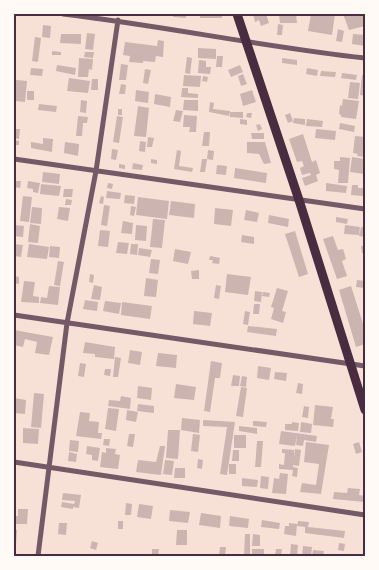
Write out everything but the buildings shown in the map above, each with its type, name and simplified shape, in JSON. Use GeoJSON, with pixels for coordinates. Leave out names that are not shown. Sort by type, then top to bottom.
{"type":"FeatureCollection","features":[{"type":"Feature","properties":{"kind":"main road"},"geometry":{"type":"LineString","coordinates":[[237,14],[299,200],[365,410]]}},
{"type":"Feature","properties":{"kind":"street"},"geometry":{"type":"LineString","coordinates":[[62,14],[118,20],[247,42],[365,58]]}},
{"type":"Feature","properties":{"kind":"street"},"geometry":{"type":"LineString","coordinates":[[38,556],[67,322],[96,170],[118,20]]}},
{"type":"Feature","properties":{"kind":"street"},"geometry":{"type":"LineString","coordinates":[[14,159],[365,209]]}},
{"type":"Feature","properties":{"kind":"street"},"geometry":{"type":"LineString","coordinates":[[14,315],[365,366]]}},
{"type":"Feature","properties":{"kind":"street"},"geometry":{"type":"LineString","coordinates":[[14,462],[365,516]]}}]}
